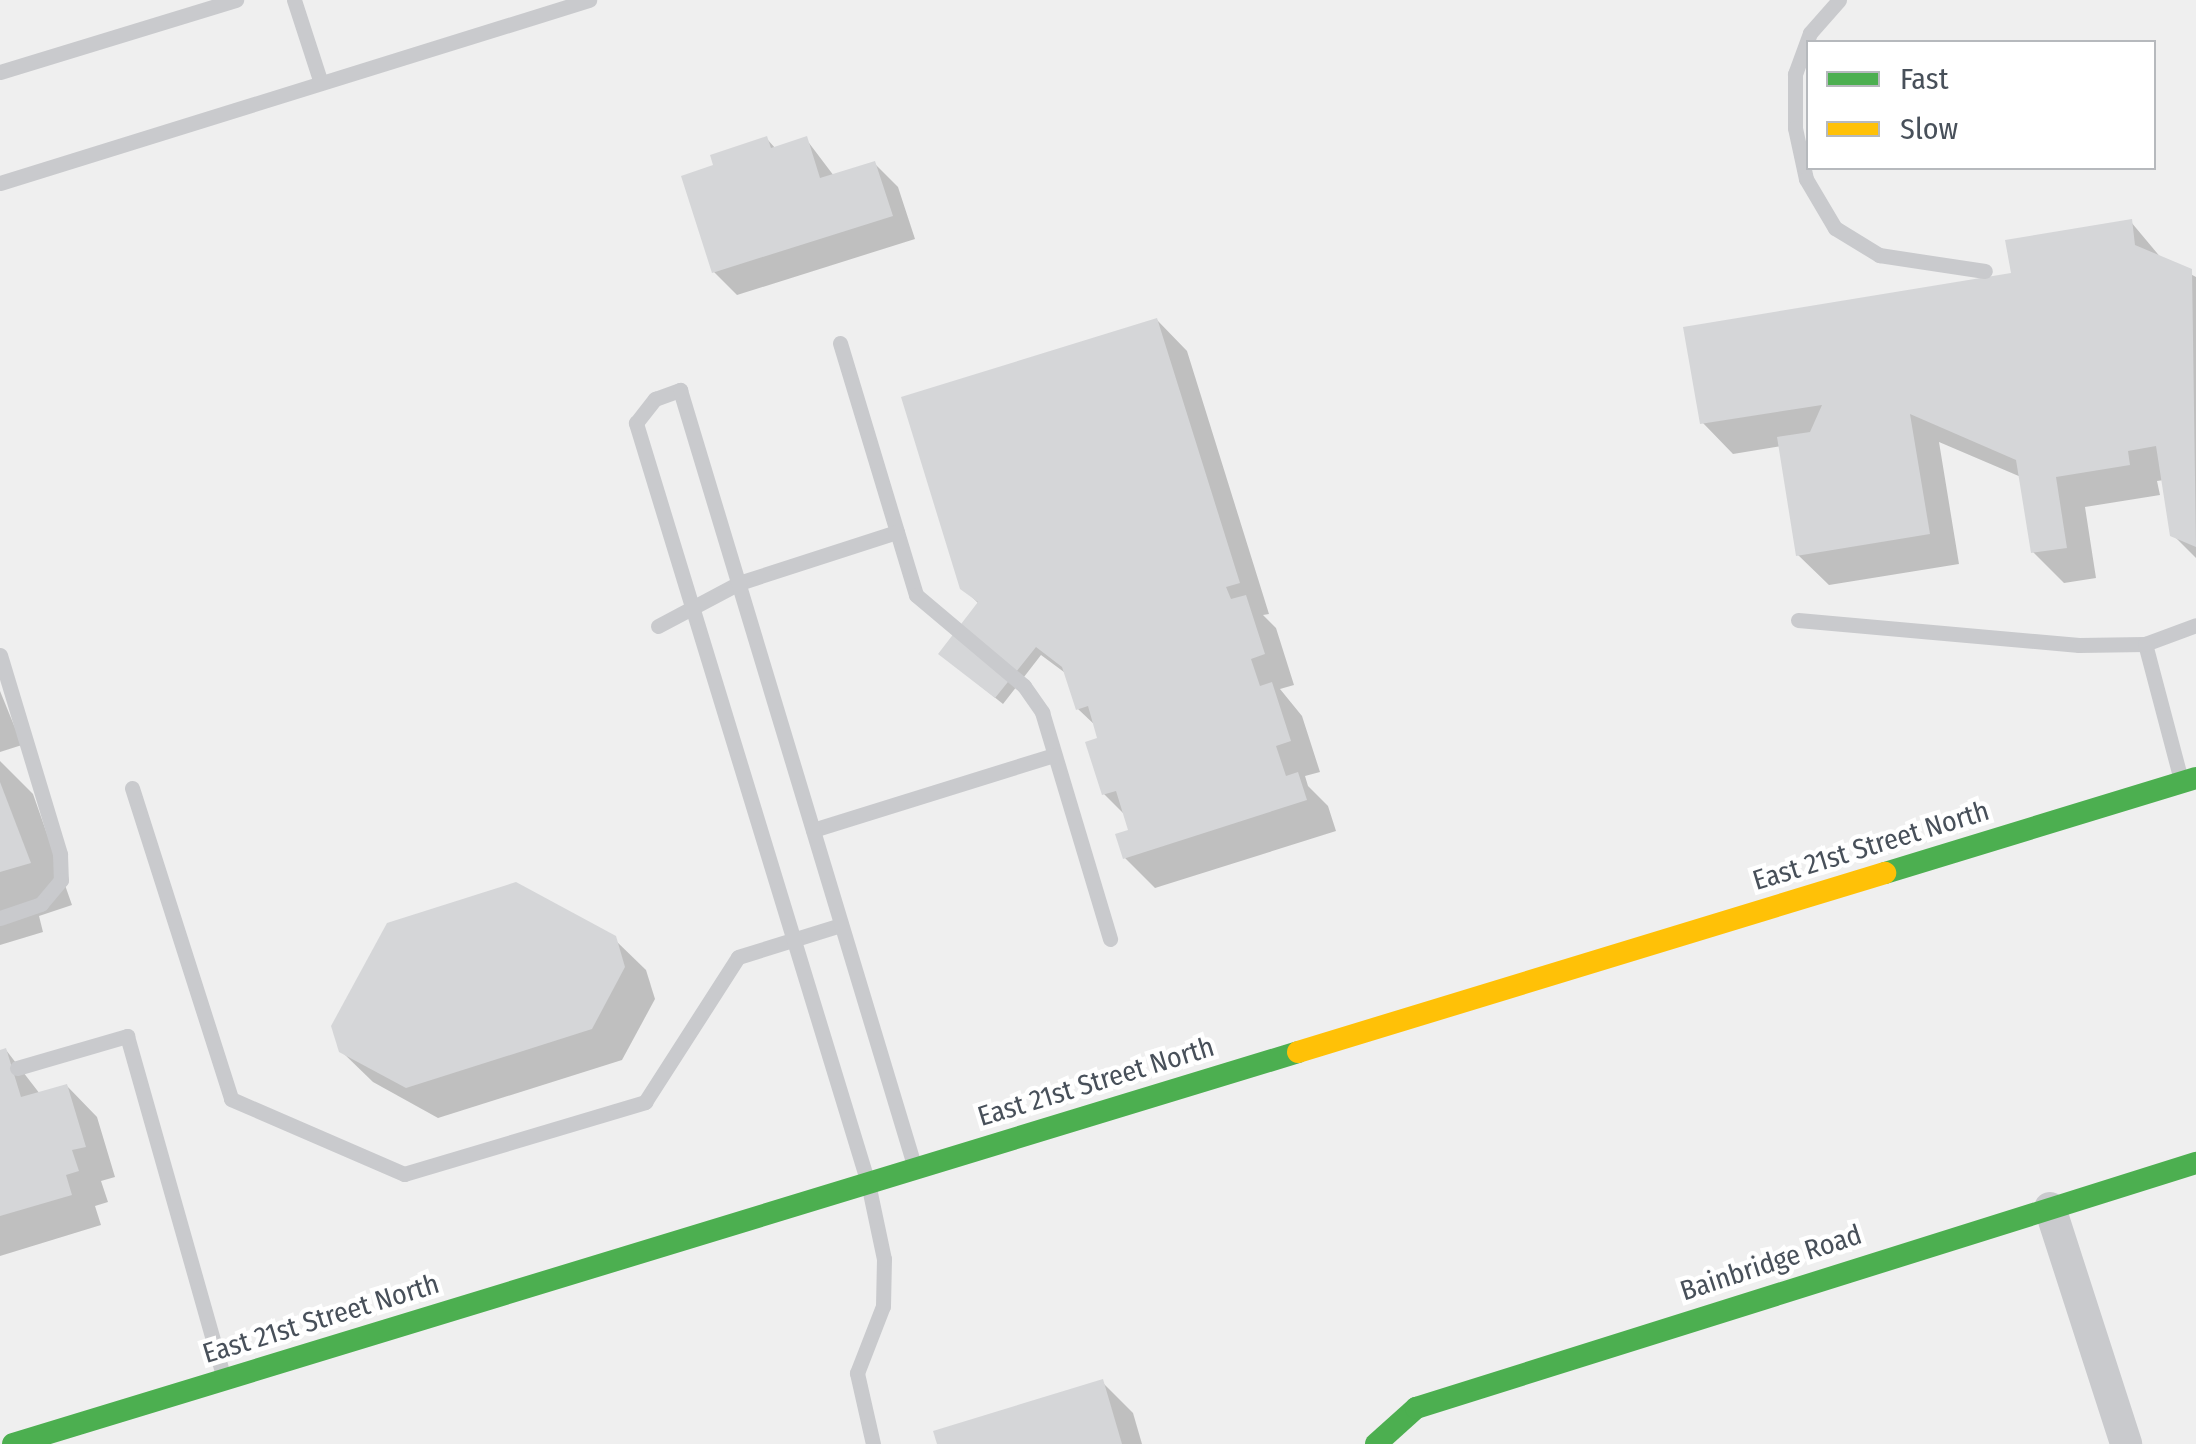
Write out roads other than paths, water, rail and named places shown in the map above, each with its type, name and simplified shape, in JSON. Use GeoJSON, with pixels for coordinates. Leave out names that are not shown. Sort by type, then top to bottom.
{"type":"FeatureCollection","features":[{"type":"Feature","properties":{"kind":"main road","name":"East 21st Street North"},"geometry":{"type":"LineString","coordinates":[[13,1444],[2189,781]]}},
{"type":"Feature","properties":{"kind":"main road","name":"Bainbridge Road"},"geometry":{"type":"LineString","coordinates":[[1376,1444],[1416,1408],[2196,1164]]}},
{"type":"Feature","properties":{"kind":"street"},"geometry":{"type":"LineString","coordinates":[[2050,1208],[2126,1444]]}},
{"type":"Feature","properties":{"kind":"lane"},"geometry":{"type":"LineString","coordinates":[[0,72],[236,0]]}},
{"type":"Feature","properties":{"kind":"lane"},"geometry":{"type":"LineString","coordinates":[[294,0],[321,83]]}},
{"type":"Feature","properties":{"kind":"lane"},"geometry":{"type":"LineString","coordinates":[[0,183],[590,0]]}},
{"type":"Feature","properties":{"kind":"lane"},"geometry":{"type":"LineString","coordinates":[[1807,40],[1838,0]]}},
{"type":"Feature","properties":{"kind":"lane"},"geometry":{"type":"LineString","coordinates":[[1806,44],[1795,74],[1795,128],[1806,179],[1835,228],[1878,255],[1985,271]]}},
{"type":"Feature","properties":{"kind":"lane"},"geometry":{"type":"LineString","coordinates":[[840,343],[916,595],[1024,686],[1042,712],[1110,939]]}},
{"type":"Feature","properties":{"kind":"lane"},"geometry":{"type":"LineString","coordinates":[[873,1444],[857,1373],[883,1306],[884,1259],[868,1183],[636,423],[655,398],[680,390],[915,1168]]}},
{"type":"Feature","properties":{"kind":"lane"},"geometry":{"type":"LineString","coordinates":[[658,626],[739,583],[897,532]]}},
{"type":"Feature","properties":{"kind":"lane"},"geometry":{"type":"LineString","coordinates":[[1798,620],[2079,646],[2144,644],[2196,625]]}},
{"type":"Feature","properties":{"kind":"lane"},"geometry":{"type":"LineString","coordinates":[[2144,644],[2189,781]]}},
{"type":"Feature","properties":{"kind":"lane"},"geometry":{"type":"LineString","coordinates":[[0,655],[60,854],[61,880],[41,904],[0,918]]}},
{"type":"Feature","properties":{"kind":"lane"},"geometry":{"type":"LineString","coordinates":[[813,830],[1054,755]]}},
{"type":"Feature","properties":{"kind":"lane"},"geometry":{"type":"LineString","coordinates":[[132,788],[232,1099],[404,1174],[645,1102],[738,956],[842,926]]}},
{"type":"Feature","properties":{"kind":"lane"},"geometry":{"type":"LineString","coordinates":[[17,1068],[127,1036],[224,1380]]}}]}
